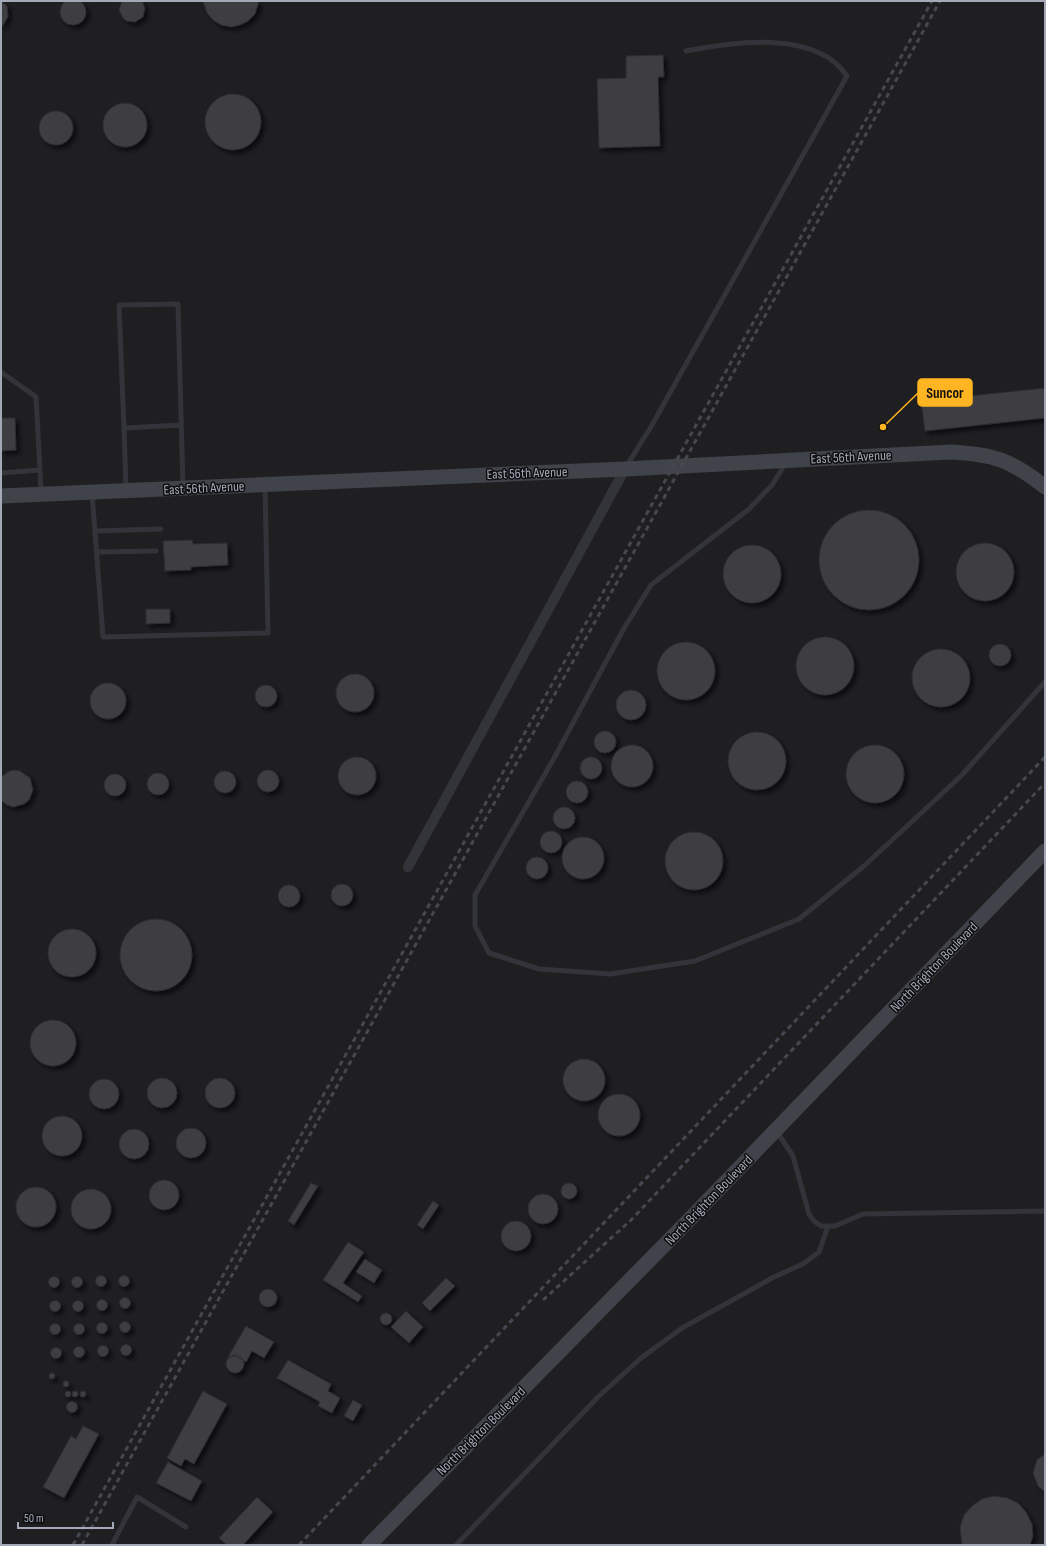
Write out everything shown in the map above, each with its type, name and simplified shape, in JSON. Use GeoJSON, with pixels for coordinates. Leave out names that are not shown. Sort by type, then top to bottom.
{"type":"FeatureCollection","features":[{"type":"Feature","properties":{"kind":"main road","name":"East 56th Avenue"},"geometry":{"type":"LineString","coordinates":[[1,496],[625,469],[932,453],[981,454],[996,457],[1011,463],[1045,487]]}},
{"type":"Feature","properties":{"kind":"main road","name":"North Brighton Boulevard"},"geometry":{"type":"LineString","coordinates":[[369,1545],[776,1130],[1045,851]]}},
{"type":"Feature","properties":{"kind":"street"},"geometry":{"type":"LineString","coordinates":[[408,867],[625,469]]}},
{"type":"Feature","properties":{"kind":"lane"},"geometry":{"type":"LineString","coordinates":[[625,469],[656,418],[847,76],[841,67],[822,53],[788,44],[758,42],[722,44],[686,51]]}},
{"type":"Feature","properties":{"kind":"lane"},"geometry":{"type":"LineString","coordinates":[[126,491],[119,305],[178,304],[183,488]]}},
{"type":"Feature","properties":{"kind":"lane"},"geometry":{"type":"LineString","coordinates":[[1,372],[36,397],[42,495]]}},
{"type":"Feature","properties":{"kind":"lane"},"geometry":{"type":"LineString","coordinates":[[124,428],[181,425]]}},
{"type":"Feature","properties":{"kind":"lane"},"geometry":{"type":"LineString","coordinates":[[788,461],[772,485],[749,509],[651,585],[623,630],[553,760],[475,895],[475,926],[489,953],[539,969],[610,974],[695,961],[799,918],[864,866],[961,776],[1045,682]]}},
{"type":"Feature","properties":{"kind":"lane"},"geometry":{"type":"LineString","coordinates":[[1,473],[40,470]]}},
{"type":"Feature","properties":{"kind":"lane"},"geometry":{"type":"LineString","coordinates":[[92,492],[103,637],[268,633],[265,485]]}},
{"type":"Feature","properties":{"kind":"lane"},"geometry":{"type":"LineString","coordinates":[[95,531],[161,529]]}},
{"type":"Feature","properties":{"kind":"lane"},"geometry":{"type":"LineString","coordinates":[[97,552],[156,551]]}},
{"type":"Feature","properties":{"kind":"lane"},"geometry":{"type":"LineString","coordinates":[[776,1130],[793,1156],[809,1214],[814,1221],[821,1226],[846,1222],[862,1214],[1045,1211]]}},
{"type":"Feature","properties":{"kind":"lane"},"geometry":{"type":"LineString","coordinates":[[456,1545],[599,1396],[641,1358],[682,1328],[774,1277],[803,1264],[819,1252],[828,1226]]}},
{"type":"Feature","properties":{"kind":"lane"},"geometry":{"type":"LineString","coordinates":[[112,1545],[137,1497],[186,1527]]}},
{"type":"Feature","properties":{"kind":"shaded area"},"geometry":{"type":"Polygon","coordinates":[[[1,1],[1045,1],[1045,1545],[1,1545],[1,1]]]}},
{"type":"Feature","properties":{"kind":"building"},"geometry":{"type":"Polygon","coordinates":[[[73,-1],[82,3],[86,12],[82,21],[73,25],[64,21],[60,12],[64,3],[73,-1]]]}},
{"type":"Feature","properties":{"kind":"building"},"geometry":{"type":"Polygon","coordinates":[[[1,1],[7,6],[8,17],[1,28],[1,1]]]}},
{"type":"Feature","properties":{"kind":"building"},"geometry":{"type":"Polygon","coordinates":[[[122,1],[142,1],[145,8],[143,17],[135,22],[126,21],[119,10],[122,1]]]}},
{"type":"Feature","properties":{"kind":"building"},"geometry":{"type":"Polygon","coordinates":[[[203,1],[259,1],[255,14],[248,21],[231,27],[221,25],[213,20],[207,13],[203,1]]]}},
{"type":"Feature","properties":{"kind":"building"},"geometry":{"type":"Polygon","coordinates":[[[663,55],[664,77],[658,77],[660,146],[599,148],[597,79],[626,78],[626,56],[663,55]]]}},
{"type":"Feature","properties":{"kind":"building"},"geometry":{"type":"Polygon","coordinates":[[[227,94],[239,94],[253,102],[261,116],[259,133],[253,142],[239,150],[227,150],[217,145],[210,138],[205,128],[205,116],[210,106],[217,99],[227,94]]]}},
{"type":"Feature","properties":{"kind":"building"},"geometry":{"type":"Polygon","coordinates":[[[125,103],[137,107],[143,113],[147,125],[143,137],[137,143],[125,147],[113,143],[107,137],[103,125],[107,113],[113,107],[125,103]]]}},
{"type":"Feature","properties":{"kind":"building"},"geometry":{"type":"Polygon","coordinates":[[[59,111],[66,113],[71,118],[73,128],[71,138],[66,143],[53,145],[46,143],[41,138],[39,125],[41,118],[46,113],[59,111]]]}},
{"type":"Feature","properties":{"kind":"building"},"geometry":{"type":"Polygon","coordinates":[[[1045,388],[1045,418],[925,431],[921,401],[1045,388]]]}},
{"type":"Feature","properties":{"kind":"building"},"geometry":{"type":"Polygon","coordinates":[[[1,418],[15,418],[16,450],[1,451],[1,418]]]}},
{"type":"Feature","properties":{"kind":"building"},"geometry":{"type":"Polygon","coordinates":[[[869,510],[888,514],[905,524],[915,541],[919,560],[915,579],[905,596],[888,606],[869,610],[850,606],[833,596],[823,579],[819,560],[823,541],[833,524],[850,514],[869,510]]]}},
{"type":"Feature","properties":{"kind":"building"},"geometry":{"type":"Polygon","coordinates":[[[192,540],[193,544],[227,543],[228,565],[191,567],[191,570],[165,571],[163,541],[192,540]]]}},
{"type":"Feature","properties":{"kind":"building"},"geometry":{"type":"Polygon","coordinates":[[[979,543],[991,543],[1006,551],[1014,566],[1014,578],[1006,593],[991,601],[979,601],[964,593],[956,578],[956,566],[964,551],[979,543]]]}},
{"type":"Feature","properties":{"kind":"building"},"geometry":{"type":"Polygon","coordinates":[[[746,545],[758,545],[773,553],[781,568],[781,580],[773,595],[758,603],[746,603],[731,595],[723,580],[723,568],[731,553],[746,545]]]}},
{"type":"Feature","properties":{"kind":"building"},"geometry":{"type":"Polygon","coordinates":[[[146,609],[170,609],[170,623],[146,624],[146,609]]]}},
{"type":"Feature","properties":{"kind":"building"},"geometry":{"type":"Polygon","coordinates":[[[819,637],[831,637],[846,645],[854,660],[854,672],[846,687],[831,695],[819,695],[804,687],[796,672],[796,660],[804,645],[819,637]]]}},
{"type":"Feature","properties":{"kind":"building"},"geometry":{"type":"Polygon","coordinates":[[[680,642],[692,642],[707,650],[715,665],[715,677],[707,692],[692,700],[680,700],[665,692],[657,677],[657,665],[665,650],[680,642]]]}},
{"type":"Feature","properties":{"kind":"building"},"geometry":{"type":"Polygon","coordinates":[[[1000,644],[1008,647],[1011,655],[1008,663],[1000,666],[992,663],[989,655],[992,647],[1000,644]]]}},
{"type":"Feature","properties":{"kind":"building"},"geometry":{"type":"Polygon","coordinates":[[[935,649],[947,649],[962,657],[970,672],[970,684],[962,699],[947,707],[935,707],[920,699],[912,684],[912,672],[920,657],[935,649]]]}},
{"type":"Feature","properties":{"kind":"building"},"geometry":{"type":"Polygon","coordinates":[[[351,674],[359,674],[369,679],[373,686],[373,700],[369,707],[359,712],[351,712],[341,707],[339,704],[336,697],[336,689],[341,679],[344,677],[351,674]]]}},
{"type":"Feature","properties":{"kind":"building"},"geometry":{"type":"Polygon","coordinates":[[[108,683],[121,688],[126,701],[121,714],[108,719],[95,714],[90,701],[95,688],[108,683]]]}},
{"type":"Feature","properties":{"kind":"building"},"geometry":{"type":"Polygon","coordinates":[[[266,685],[274,688],[277,696],[274,704],[266,707],[258,704],[255,696],[258,688],[266,685]]]}},
{"type":"Feature","properties":{"kind":"building"},"geometry":{"type":"Polygon","coordinates":[[[631,690],[637,691],[645,699],[645,711],[637,719],[631,720],[625,719],[617,711],[616,705],[617,699],[625,691],[631,690]]]}},
{"type":"Feature","properties":{"kind":"building"},"geometry":{"type":"Polygon","coordinates":[[[605,731],[613,734],[616,742],[613,750],[605,753],[597,750],[594,742],[597,734],[605,731]]]}},
{"type":"Feature","properties":{"kind":"building"},"geometry":{"type":"Polygon","coordinates":[[[751,732],[763,732],[778,740],[786,755],[786,767],[778,782],[763,790],[751,790],[736,782],[728,767],[728,755],[736,740],[751,732]]]}},
{"type":"Feature","properties":{"kind":"building"},"geometry":{"type":"Polygon","coordinates":[[[632,745],[647,751],[653,766],[647,781],[632,787],[617,781],[611,766],[617,751],[632,745]]]}},
{"type":"Feature","properties":{"kind":"building"},"geometry":{"type":"Polygon","coordinates":[[[869,745],[881,745],[896,753],[904,768],[904,780],[896,795],[881,803],[869,803],[854,795],[846,780],[846,768],[854,753],[869,745]]]}},
{"type":"Feature","properties":{"kind":"building"},"geometry":{"type":"Polygon","coordinates":[[[353,757],[361,757],[371,762],[375,769],[375,783],[371,790],[361,795],[353,795],[343,790],[341,787],[338,780],[338,772],[343,762],[346,760],[353,757]]]}},
{"type":"Feature","properties":{"kind":"building"},"geometry":{"type":"Polygon","coordinates":[[[591,757],[599,760],[602,768],[599,776],[591,779],[583,776],[580,768],[583,760],[591,757]]]}},
{"type":"Feature","properties":{"kind":"building"},"geometry":{"type":"Polygon","coordinates":[[[14,770],[20,771],[30,778],[33,790],[29,800],[24,804],[13,807],[7,805],[1,800],[1,777],[14,770]]]}},
{"type":"Feature","properties":{"kind":"building"},"geometry":{"type":"Polygon","coordinates":[[[268,770],[276,773],[279,781],[276,789],[268,792],[260,789],[257,781],[260,773],[268,770]]]}},
{"type":"Feature","properties":{"kind":"building"},"geometry":{"type":"Polygon","coordinates":[[[225,771],[233,774],[236,782],[233,790],[225,793],[217,790],[214,782],[217,774],[225,771]]]}},
{"type":"Feature","properties":{"kind":"building"},"geometry":{"type":"Polygon","coordinates":[[[158,773],[166,776],[169,784],[166,792],[158,795],[150,792],[147,784],[150,776],[158,773]]]}},
{"type":"Feature","properties":{"kind":"building"},"geometry":{"type":"Polygon","coordinates":[[[115,774],[123,777],[126,785],[123,793],[115,796],[107,793],[104,785],[107,777],[115,774]]]}},
{"type":"Feature","properties":{"kind":"building"},"geometry":{"type":"Polygon","coordinates":[[[577,781],[585,784],[588,792],[585,800],[577,803],[569,800],[566,792],[569,784],[577,781]]]}},
{"type":"Feature","properties":{"kind":"building"},"geometry":{"type":"Polygon","coordinates":[[[564,807],[572,810],[575,818],[572,826],[564,829],[556,826],[553,818],[556,810],[564,807]]]}},
{"type":"Feature","properties":{"kind":"building"},"geometry":{"type":"Polygon","coordinates":[[[551,831],[559,834],[562,842],[559,850],[551,853],[543,850],[540,842],[543,834],[551,831]]]}},
{"type":"Feature","properties":{"kind":"building"},"geometry":{"type":"Polygon","coordinates":[[[688,832],[700,832],[715,840],[723,855],[723,867],[715,882],[700,890],[688,890],[673,882],[665,867],[665,855],[673,840],[688,832]]]}},
{"type":"Feature","properties":{"kind":"building"},"geometry":{"type":"Polygon","coordinates":[[[583,837],[598,843],[604,858],[598,873],[583,879],[568,873],[562,858],[568,843],[583,837]]]}},
{"type":"Feature","properties":{"kind":"building"},"geometry":{"type":"Polygon","coordinates":[[[537,857],[545,860],[548,868],[545,876],[537,879],[529,876],[526,868],[529,860],[537,857]]]}},
{"type":"Feature","properties":{"kind":"building"},"geometry":{"type":"Polygon","coordinates":[[[342,884],[350,887],[353,895],[350,903],[342,906],[334,903],[331,895],[334,887],[342,884]]]}},
{"type":"Feature","properties":{"kind":"building"},"geometry":{"type":"Polygon","coordinates":[[[289,885],[297,888],[300,896],[297,904],[289,907],[281,904],[278,896],[281,888],[289,885]]]}},
{"type":"Feature","properties":{"kind":"building"},"geometry":{"type":"Polygon","coordinates":[[[149,919],[163,919],[170,921],[182,929],[190,941],[192,955],[190,969],[182,981],[170,989],[163,991],[149,991],[142,989],[130,981],[122,969],[120,962],[120,948],[122,941],[130,929],[142,921],[149,919]]]}},
{"type":"Feature","properties":{"kind":"building"},"geometry":{"type":"Polygon","coordinates":[[[67,929],[77,929],[86,933],[92,939],[96,948],[96,958],[92,967],[86,973],[77,977],[67,977],[58,973],[52,967],[48,958],[48,948],[52,939],[58,933],[67,929]]]}},
{"type":"Feature","properties":{"kind":"building"},"geometry":{"type":"Polygon","coordinates":[[[53,1020],[66,1024],[72,1030],[76,1043],[72,1056],[66,1062],[53,1066],[40,1062],[34,1056],[30,1043],[34,1030],[40,1024],[53,1020]]]}},
{"type":"Feature","properties":{"kind":"building"},"geometry":{"type":"Polygon","coordinates":[[[584,1059],[599,1065],[605,1080],[599,1095],[584,1101],[569,1095],[563,1080],[569,1065],[584,1059]]]}},
{"type":"Feature","properties":{"kind":"building"},"geometry":{"type":"Polygon","coordinates":[[[162,1078],[172,1083],[177,1093],[172,1103],[162,1108],[152,1103],[147,1093],[152,1083],[162,1078]]]}},
{"type":"Feature","properties":{"kind":"building"},"geometry":{"type":"Polygon","coordinates":[[[220,1078],[226,1079],[234,1087],[234,1099],[226,1107],[220,1108],[214,1107],[206,1099],[205,1093],[206,1087],[214,1079],[220,1078]]]}},
{"type":"Feature","properties":{"kind":"building"},"geometry":{"type":"Polygon","coordinates":[[[104,1079],[110,1080],[118,1088],[118,1100],[110,1108],[104,1109],[98,1108],[90,1100],[89,1094],[90,1088],[98,1080],[104,1079]]]}},
{"type":"Feature","properties":{"kind":"building"},"geometry":{"type":"Polygon","coordinates":[[[619,1094],[634,1100],[640,1115],[634,1130],[619,1136],[604,1130],[598,1115],[604,1100],[619,1094]]]}},
{"type":"Feature","properties":{"kind":"building"},"geometry":{"type":"Polygon","coordinates":[[[58,1116],[66,1116],[73,1119],[79,1125],[82,1136],[79,1147],[73,1153],[66,1156],[58,1156],[51,1153],[45,1147],[42,1140],[42,1132],[45,1125],[51,1119],[58,1116]]]}},
{"type":"Feature","properties":{"kind":"building"},"geometry":{"type":"Polygon","coordinates":[[[191,1128],[197,1129],[205,1137],[205,1149],[197,1157],[191,1158],[185,1157],[177,1149],[176,1143],[177,1137],[185,1129],[191,1128]]]}},
{"type":"Feature","properties":{"kind":"building"},"geometry":{"type":"Polygon","coordinates":[[[134,1129],[140,1130],[148,1138],[148,1150],[140,1158],[134,1159],[128,1158],[120,1150],[119,1144],[120,1138],[128,1130],[134,1129]]]}},
{"type":"Feature","properties":{"kind":"building"},"geometry":{"type":"Polygon","coordinates":[[[164,1180],[174,1185],[179,1195],[174,1205],[164,1210],[154,1205],[149,1195],[154,1185],[164,1180]]]}},
{"type":"Feature","properties":{"kind":"building"},"geometry":{"type":"Polygon","coordinates":[[[311,1183],[318,1186],[294,1225],[288,1221],[311,1183]]]}},
{"type":"Feature","properties":{"kind":"building"},"geometry":{"type":"Polygon","coordinates":[[[566,1183],[572,1183],[577,1188],[575,1197],[572,1199],[566,1199],[561,1194],[561,1188],[566,1183]]]}},
{"type":"Feature","properties":{"kind":"building"},"geometry":{"type":"Polygon","coordinates":[[[32,1187],[40,1187],[47,1190],[53,1196],[56,1207],[53,1218],[47,1224],[40,1227],[32,1227],[25,1224],[19,1218],[16,1211],[16,1203],[19,1196],[25,1190],[32,1187]]]}},
{"type":"Feature","properties":{"kind":"building"},"geometry":{"type":"Polygon","coordinates":[[[87,1189],[95,1189],[102,1192],[108,1198],[111,1209],[108,1220],[102,1226],[95,1229],[87,1229],[80,1226],[74,1220],[71,1213],[71,1205],[74,1198],[80,1192],[87,1189]]]}},
{"type":"Feature","properties":{"kind":"building"},"geometry":{"type":"Polygon","coordinates":[[[543,1194],[549,1195],[557,1203],[557,1215],[549,1223],[543,1224],[537,1223],[529,1215],[528,1209],[529,1203],[537,1195],[543,1194]]]}},
{"type":"Feature","properties":{"kind":"building"},"geometry":{"type":"Polygon","coordinates":[[[433,1201],[439,1205],[423,1229],[417,1225],[433,1201]]]}},
{"type":"Feature","properties":{"kind":"building"},"geometry":{"type":"Polygon","coordinates":[[[516,1221],[522,1222],[530,1230],[530,1242],[522,1250],[516,1251],[510,1250],[502,1242],[501,1236],[502,1230],[510,1222],[516,1221]]]}},
{"type":"Feature","properties":{"kind":"building"},"geometry":{"type":"Polygon","coordinates":[[[348,1242],[364,1252],[343,1283],[362,1296],[358,1302],[323,1280],[348,1242]]]}},
{"type":"Feature","properties":{"kind":"building"},"geometry":{"type":"Polygon","coordinates":[[[365,1259],[382,1270],[374,1283],[356,1272],[365,1259]]]}},
{"type":"Feature","properties":{"kind":"building"},"geometry":{"type":"Polygon","coordinates":[[[101,1275],[105,1277],[107,1281],[105,1285],[101,1287],[97,1285],[95,1281],[97,1277],[101,1275]]]}},
{"type":"Feature","properties":{"kind":"building"},"geometry":{"type":"Polygon","coordinates":[[[124,1275],[128,1277],[130,1281],[128,1285],[124,1287],[120,1285],[118,1281],[120,1277],[124,1275]]]}},
{"type":"Feature","properties":{"kind":"building"},"geometry":{"type":"Polygon","coordinates":[[[54,1276],[58,1278],[60,1282],[58,1286],[54,1288],[50,1286],[48,1282],[50,1278],[54,1276]]]}},
{"type":"Feature","properties":{"kind":"building"},"geometry":{"type":"Polygon","coordinates":[[[77,1276],[81,1278],[83,1282],[81,1286],[77,1288],[73,1286],[71,1282],[73,1278],[77,1276]]]}},
{"type":"Feature","properties":{"kind":"building"},"geometry":{"type":"Polygon","coordinates":[[[446,1278],[455,1286],[430,1311],[422,1303],[446,1278]]]}},
{"type":"Feature","properties":{"kind":"building"},"geometry":{"type":"Polygon","coordinates":[[[268,1289],[274,1292],[277,1298],[274,1304],[268,1307],[262,1304],[259,1298],[262,1292],[268,1289]]]}},
{"type":"Feature","properties":{"kind":"building"},"geometry":{"type":"Polygon","coordinates":[[[125,1297],[129,1299],[131,1303],[129,1307],[125,1309],[121,1307],[119,1303],[121,1299],[125,1297]]]}},
{"type":"Feature","properties":{"kind":"building"},"geometry":{"type":"Polygon","coordinates":[[[102,1299],[106,1301],[108,1305],[106,1309],[102,1311],[98,1309],[96,1305],[98,1301],[102,1299]]]}},
{"type":"Feature","properties":{"kind":"building"},"geometry":{"type":"Polygon","coordinates":[[[55,1300],[59,1302],[61,1306],[59,1310],[55,1312],[51,1310],[49,1306],[51,1302],[55,1300]]]}},
{"type":"Feature","properties":{"kind":"building"},"geometry":{"type":"Polygon","coordinates":[[[78,1300],[82,1302],[84,1306],[82,1310],[78,1312],[74,1310],[72,1306],[74,1302],[78,1300]]]}},
{"type":"Feature","properties":{"kind":"building"},"geometry":{"type":"Polygon","coordinates":[[[406,1311],[423,1327],[409,1343],[391,1327],[406,1311]]]}},
{"type":"Feature","properties":{"kind":"building"},"geometry":{"type":"Polygon","coordinates":[[[386,1313],[390,1315],[392,1319],[390,1323],[386,1325],[382,1323],[380,1319],[382,1315],[386,1313]]]}},
{"type":"Feature","properties":{"kind":"building"},"geometry":{"type":"Polygon","coordinates":[[[125,1321],[129,1323],[131,1327],[129,1331],[125,1333],[121,1331],[119,1327],[121,1323],[125,1321]]]}},
{"type":"Feature","properties":{"kind":"building"},"geometry":{"type":"Polygon","coordinates":[[[102,1322],[106,1324],[108,1328],[106,1332],[102,1334],[98,1332],[96,1328],[98,1324],[102,1322]]]}},
{"type":"Feature","properties":{"kind":"building"},"geometry":{"type":"Polygon","coordinates":[[[55,1323],[59,1325],[61,1329],[59,1333],[55,1335],[51,1333],[49,1329],[51,1325],[55,1323]]]}},
{"type":"Feature","properties":{"kind":"building"},"geometry":{"type":"Polygon","coordinates":[[[79,1323],[83,1325],[85,1329],[83,1333],[79,1335],[75,1333],[73,1329],[75,1325],[79,1323]]]}},
{"type":"Feature","properties":{"kind":"building"},"geometry":{"type":"Polygon","coordinates":[[[246,1326],[274,1342],[264,1358],[252,1351],[246,1362],[236,1356],[228,1357],[246,1326]]]}},
{"type":"Feature","properties":{"kind":"building"},"geometry":{"type":"Polygon","coordinates":[[[126,1344],[130,1346],[132,1350],[130,1354],[126,1356],[122,1354],[120,1350],[122,1346],[126,1344]]]}},
{"type":"Feature","properties":{"kind":"building"},"geometry":{"type":"Polygon","coordinates":[[[103,1345],[107,1347],[109,1351],[107,1355],[103,1357],[99,1355],[97,1351],[99,1347],[103,1345]]]}},
{"type":"Feature","properties":{"kind":"building"},"geometry":{"type":"Polygon","coordinates":[[[79,1346],[83,1348],[85,1352],[83,1356],[79,1358],[75,1356],[73,1352],[75,1348],[79,1346]]]}},
{"type":"Feature","properties":{"kind":"building"},"geometry":{"type":"Polygon","coordinates":[[[56,1347],[60,1349],[62,1353],[60,1357],[56,1359],[52,1357],[50,1353],[52,1349],[56,1347]]]}},
{"type":"Feature","properties":{"kind":"building"},"geometry":{"type":"Polygon","coordinates":[[[235,1355],[241,1358],[244,1364],[241,1370],[235,1373],[229,1370],[226,1364],[229,1358],[235,1355]]]}},
{"type":"Feature","properties":{"kind":"building"},"geometry":{"type":"Polygon","coordinates":[[[288,1360],[331,1384],[328,1391],[340,1398],[332,1413],[318,1406],[320,1402],[277,1378],[288,1360]]]}},
{"type":"Feature","properties":{"kind":"building"},"geometry":{"type":"Polygon","coordinates":[[[52,1373],[55,1376],[52,1379],[49,1376],[52,1373]]]}},
{"type":"Feature","properties":{"kind":"building"},"geometry":{"type":"Polygon","coordinates":[[[66,1381],[69,1384],[66,1387],[63,1384],[66,1381]]]}},
{"type":"Feature","properties":{"kind":"building"},"geometry":{"type":"Polygon","coordinates":[[[68,1391],[71,1394],[68,1397],[65,1394],[68,1391]]]}},
{"type":"Feature","properties":{"kind":"building"},"geometry":{"type":"Polygon","coordinates":[[[75,1391],[78,1394],[75,1397],[72,1394],[75,1391]]]}},
{"type":"Feature","properties":{"kind":"building"},"geometry":{"type":"Polygon","coordinates":[[[83,1391],[86,1394],[83,1397],[80,1394],[83,1391]]]}},
{"type":"Feature","properties":{"kind":"building"},"geometry":{"type":"Polygon","coordinates":[[[203,1391],[227,1404],[194,1464],[185,1459],[181,1466],[167,1458],[203,1391]]]}},
{"type":"Feature","properties":{"kind":"building"},"geometry":{"type":"Polygon","coordinates":[[[353,1400],[362,1405],[353,1421],[344,1416],[353,1400]]]}},
{"type":"Feature","properties":{"kind":"building"},"geometry":{"type":"Polygon","coordinates":[[[72,1401],[76,1403],[78,1407],[76,1411],[72,1413],[68,1411],[66,1407],[68,1403],[72,1401]]]}},
{"type":"Feature","properties":{"kind":"building"},"geometry":{"type":"Polygon","coordinates":[[[83,1426],[99,1434],[64,1498],[43,1487],[71,1436],[76,1439],[83,1426]]]}},
{"type":"Feature","properties":{"kind":"building"},"geometry":{"type":"Polygon","coordinates":[[[1045,1454],[1045,1492],[1038,1486],[1033,1473],[1037,1460],[1045,1454]]]}},
{"type":"Feature","properties":{"kind":"building"},"geometry":{"type":"Polygon","coordinates":[[[168,1462],[202,1481],[191,1501],[156,1483],[168,1462]]]}},
{"type":"Feature","properties":{"kind":"building"},"geometry":{"type":"Polygon","coordinates":[[[994,1496],[1007,1498],[1018,1503],[1026,1512],[1032,1524],[1033,1536],[1030,1545],[962,1545],[960,1527],[964,1515],[972,1506],[982,1499],[994,1496]]]}},
{"type":"Feature","properties":{"kind":"building"},"geometry":{"type":"Polygon","coordinates":[[[257,1497],[273,1512],[243,1545],[227,1545],[219,1538],[257,1497]]]}},
{"type":"Feature","properties":{"kind":"railway"},"geometry":{"type":"LineString","coordinates":[[73,1545],[932,1]]}},
{"type":"Feature","properties":{"kind":"railway"},"geometry":{"type":"LineString","coordinates":[[82,1545],[940,1]]}},
{"type":"Feature","properties":{"kind":"railway"},"geometry":{"type":"LineString","coordinates":[[299,1545],[1045,757]]}},
{"type":"Feature","properties":{"kind":"railway"},"geometry":{"type":"LineString","coordinates":[[543,1300],[631,1220],[1045,783]]}},
{"type":"Feature","properties":{"kind":"place","name":"Suncor"},"geometry":{"type":"Point","coordinates":[883,427]}}]}
